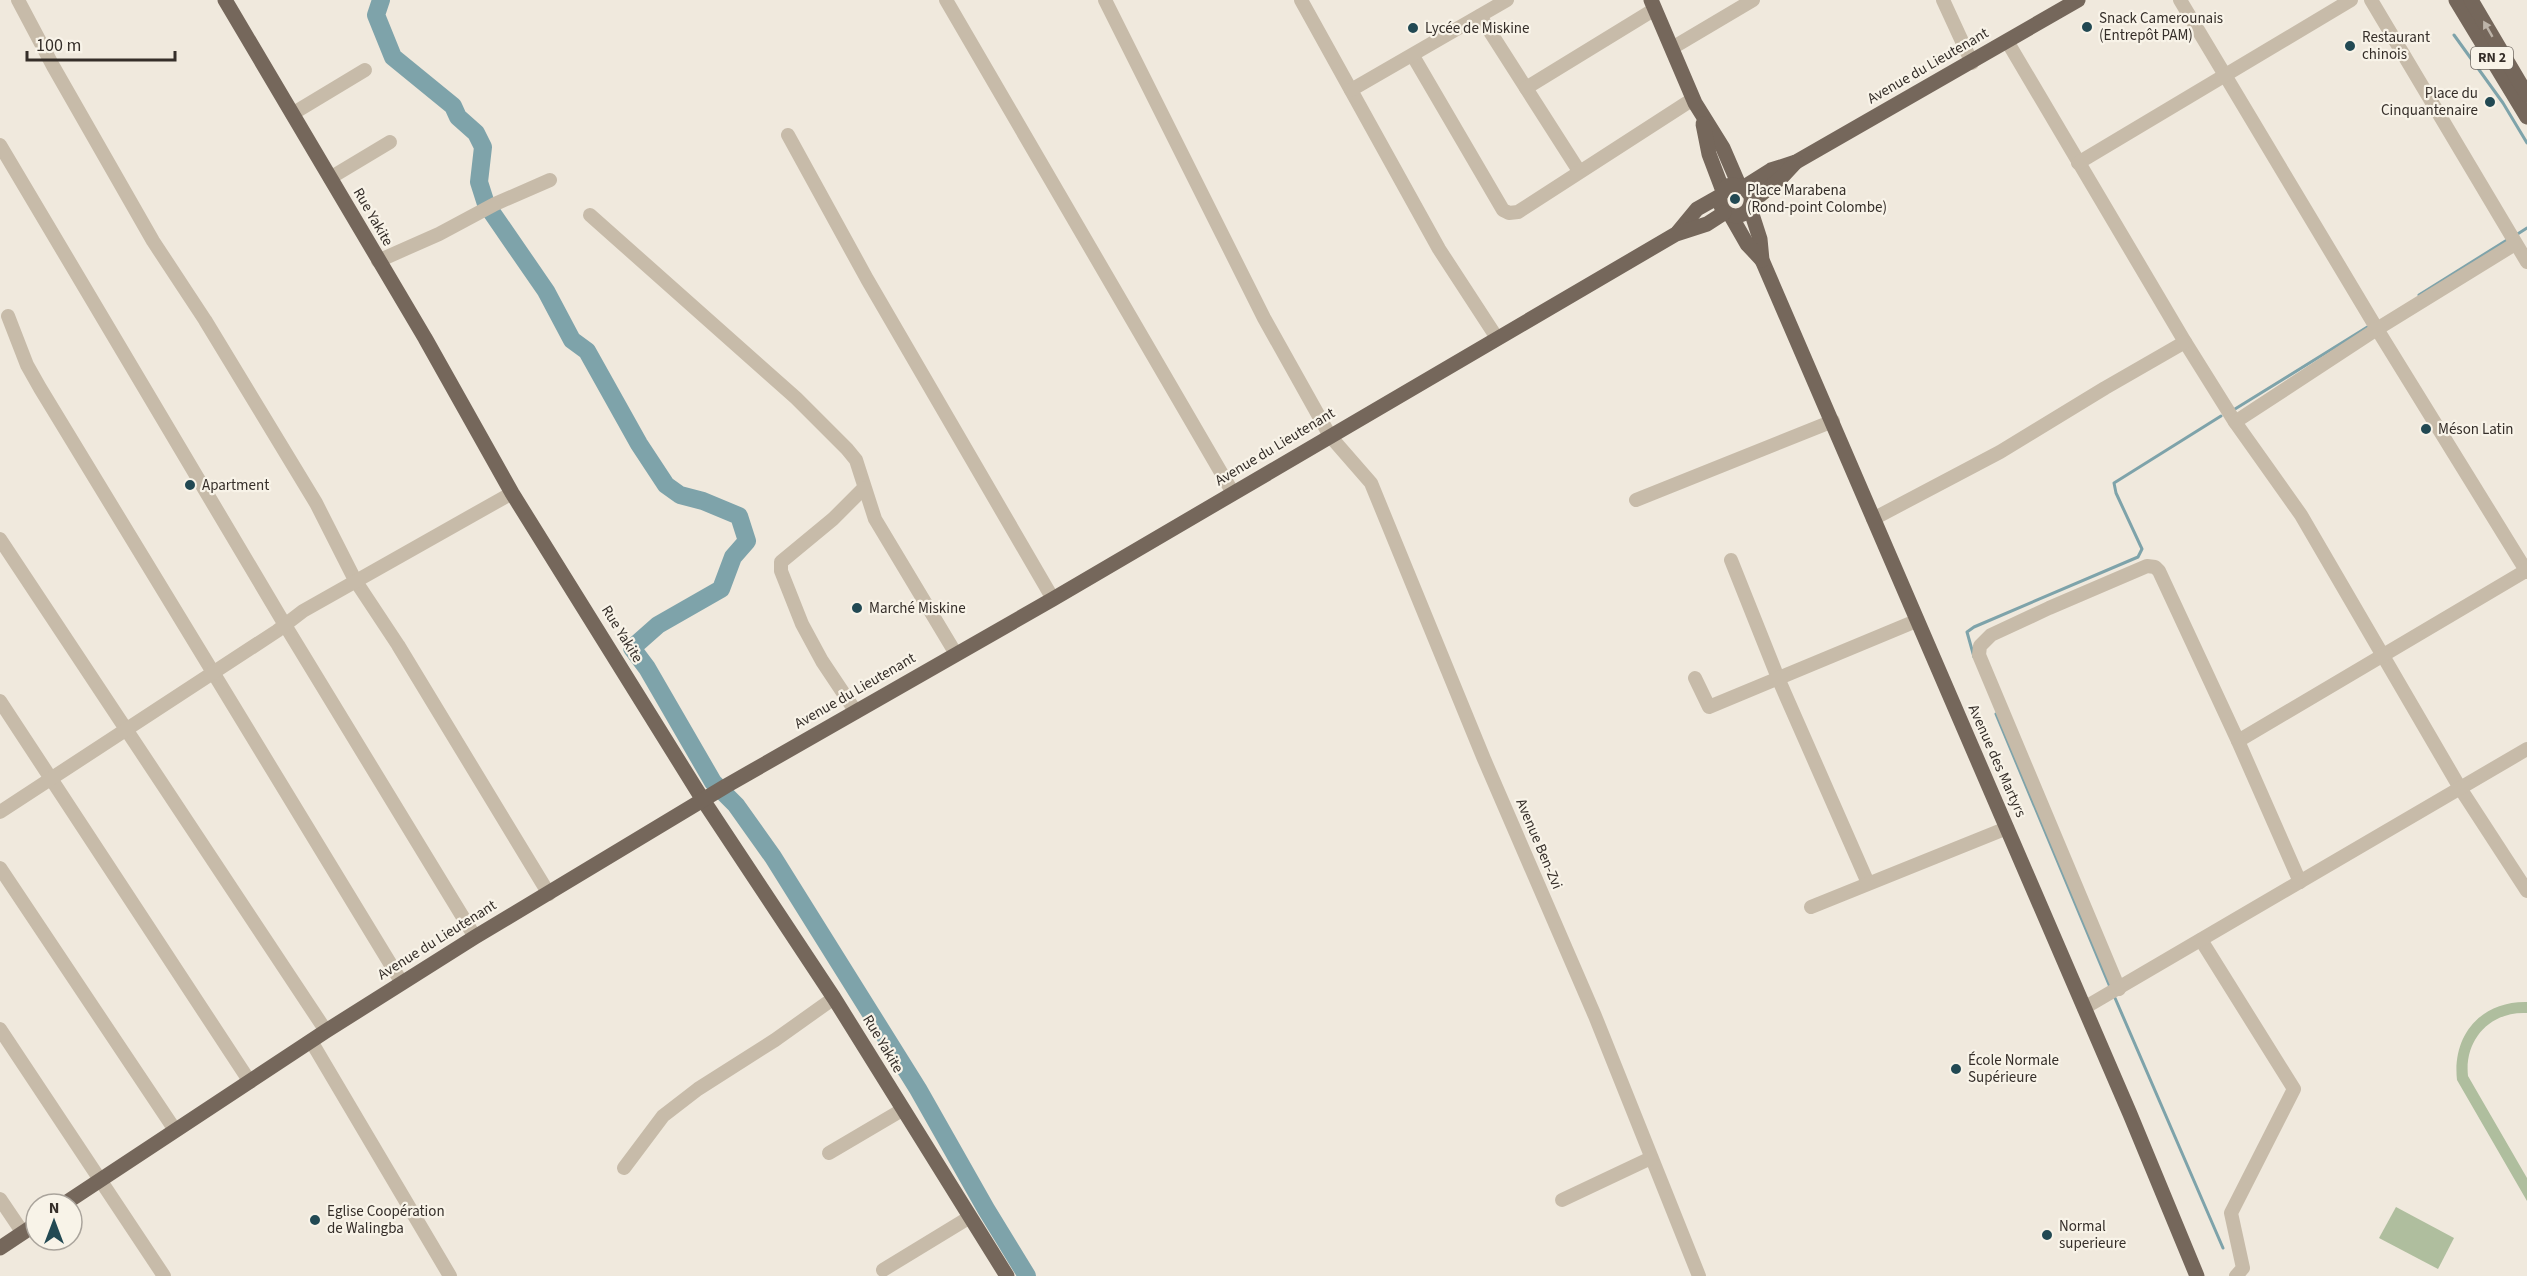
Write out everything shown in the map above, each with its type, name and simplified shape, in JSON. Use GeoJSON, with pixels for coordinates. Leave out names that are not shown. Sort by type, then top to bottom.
{"type":"FeatureCollection","features":[{"type":"Feature","properties":{"kind":"main road","name":"Rue Yakite"},"geometry":{"type":"LineString","coordinates":[[225,0],[425,338],[512,493],[834,998],[1007,1276]]}},
{"type":"Feature","properties":{"kind":"main road","name":"Avenue du Lieutenant"},"geometry":{"type":"LineString","coordinates":[[1742,186],[1771,170],[1796,162],[1972,63],[2078,0]]}},
{"type":"Feature","properties":{"kind":"main road","name":"RN 2"},"geometry":{"type":"LineString","coordinates":[[2456,0],[2517,78],[2527,117]]}},
{"type":"Feature","properties":{"kind":"main road","name":"RN 2"},"geometry":{"type":"LineString","coordinates":[[2471,0],[2527,95]]}},
{"type":"Feature","properties":{"kind":"main road"},"geometry":{"type":"LineString","coordinates":[[1653,4],[1701,115],[1723,148],[1742,186],[1751,196],[1751,205],[1745,214],[1728,215],[1721,208],[1721,193],[1709,154],[1701,115]]}},
{"type":"Feature","properties":{"kind":"main road","name":"Avenue du Lieutenant"},"geometry":{"type":"LineString","coordinates":[[1751,205],[1783,177],[1796,162]]}},
{"type":"Feature","properties":{"kind":"main road"},"geometry":{"type":"LineString","coordinates":[[1721,193],[1727,186],[1742,186]]}},
{"type":"Feature","properties":{"kind":"main road","name":"Avenue du Lieutenant"},"geometry":{"type":"LineString","coordinates":[[1678,232],[1697,209],[1721,193]]}},
{"type":"Feature","properties":{"kind":"main road","name":"Avenue des Martyrs"},"geometry":{"type":"LineString","coordinates":[[1751,205],[1760,238],[1762,260],[1833,421],[1916,621],[2007,828],[2197,1276]]}},
{"type":"Feature","properties":{"kind":"main road","name":"Avenue du Lieutenant"},"geometry":{"type":"LineString","coordinates":[[81,1192],[326,1031],[475,937],[726,786],[1053,599],[1678,232],[1728,215]]}},
{"type":"Feature","properties":{"kind":"main road","name":"Avenue des Martyrs"},"geometry":{"type":"LineString","coordinates":[[1728,215],[1747,244],[1762,260]]}},
{"type":"Feature","properties":{"kind":"main road"},"geometry":{"type":"LineString","coordinates":[[0,1248],[23,1233]]}},
{"type":"Feature","properties":{"kind":"street"},"geometry":{"type":"LineString","coordinates":[[18,0],[153,241],[205,320],[316,503],[355,580],[398,645],[549,894]]}},
{"type":"Feature","properties":{"kind":"street"},"geometry":{"type":"LineString","coordinates":[[946,0],[1233,493]]}},
{"type":"Feature","properties":{"kind":"street","name":"Avenue Ben-Zvi"},"geometry":{"type":"LineString","coordinates":[[1105,0],[1264,318],[1330,436],[1371,483],[1484,759],[1595,1016],[1699,1276]]}},
{"type":"Feature","properties":{"kind":"street"},"geometry":{"type":"LineString","coordinates":[[1301,0],[1439,249],[1497,338]]}},
{"type":"Feature","properties":{"kind":"street"},"geometry":{"type":"LineString","coordinates":[[1351,90],[1507,0]]}},
{"type":"Feature","properties":{"kind":"street"},"geometry":{"type":"LineString","coordinates":[[1672,48],[1753,0]]}},
{"type":"Feature","properties":{"kind":"street"},"geometry":{"type":"LineString","coordinates":[[1943,0],[1972,63]]}},
{"type":"Feature","properties":{"kind":"street"},"geometry":{"type":"LineString","coordinates":[[2180,0],[2377,329],[2527,571],[2238,741]]}},
{"type":"Feature","properties":{"kind":"street"},"geometry":{"type":"LineString","coordinates":[[2078,163],[2350,0]]}},
{"type":"Feature","properties":{"kind":"street"},"geometry":{"type":"LineString","coordinates":[[2371,0],[2527,262]]}},
{"type":"Feature","properties":{"kind":"street"},"geometry":{"type":"LineString","coordinates":[[1526,88],[1653,4]]}},
{"type":"Feature","properties":{"kind":"street"},"geometry":{"type":"LineString","coordinates":[[1480,16],[1579,171]]}},
{"type":"Feature","properties":{"kind":"street"},"geometry":{"type":"LineString","coordinates":[[2007,41],[2185,342],[2235,422],[2301,515],[2460,788],[2527,891]]}},
{"type":"Feature","properties":{"kind":"street"},"geometry":{"type":"LineString","coordinates":[[1413,56],[1503,210],[1509,213],[1518,212],[1693,99]]}},
{"type":"Feature","properties":{"kind":"street"},"geometry":{"type":"LineString","coordinates":[[292,114],[364,69]]}},
{"type":"Feature","properties":{"kind":"street"},"geometry":{"type":"LineString","coordinates":[[788,135],[867,279],[1053,599]]}},
{"type":"Feature","properties":{"kind":"street"},"geometry":{"type":"LineString","coordinates":[[330,178],[390,142]]}},
{"type":"Feature","properties":{"kind":"street"},"geometry":{"type":"LineString","coordinates":[[0,145],[285,625],[475,937]]}},
{"type":"Feature","properties":{"kind":"street"},"geometry":{"type":"LineString","coordinates":[[378,261],[550,180]]}},
{"type":"Feature","properties":{"kind":"street"},"geometry":{"type":"LineString","coordinates":[[590,215],[796,398],[847,449],[856,460],[875,519],[957,654]]}},
{"type":"Feature","properties":{"kind":"street"},"geometry":{"type":"LineString","coordinates":[[2235,422],[2377,329],[2516,244]]}},
{"type":"Feature","properties":{"kind":"street"},"geometry":{"type":"LineString","coordinates":[[8,316],[27,365],[40,388],[402,983]]}},
{"type":"Feature","properties":{"kind":"street"},"geometry":{"type":"LineString","coordinates":[[1873,519],[2000,452],[2185,342]]}},
{"type":"Feature","properties":{"kind":"street"},"geometry":{"type":"LineString","coordinates":[[1636,500],[1833,421]]}},
{"type":"Feature","properties":{"kind":"street"},"geometry":{"type":"LineString","coordinates":[[856,712],[822,661],[802,624],[781,571],[781,562],[833,519],[864,488]]}},
{"type":"Feature","properties":{"kind":"street"},"geometry":{"type":"LineString","coordinates":[[0,812],[355,580],[512,493]]}},
{"type":"Feature","properties":{"kind":"street"},"geometry":{"type":"LineString","coordinates":[[0,539],[326,1031]]}},
{"type":"Feature","properties":{"kind":"street"},"geometry":{"type":"LineString","coordinates":[[1731,560],[1778,678],[1868,883]]}},
{"type":"Feature","properties":{"kind":"street"},"geometry":{"type":"LineString","coordinates":[[2119,989],[1979,655],[1980,646],[1991,635],[2147,566],[2155,567],[2159,571],[2238,741],[2300,882]]}},
{"type":"Feature","properties":{"kind":"street"},"geometry":{"type":"LineString","coordinates":[[1695,678],[1708,706],[1916,621]]}},
{"type":"Feature","properties":{"kind":"street"},"geometry":{"type":"LineString","coordinates":[[0,701],[250,1082]]}},
{"type":"Feature","properties":{"kind":"street"},"geometry":{"type":"LineString","coordinates":[[2084,1008],[2527,749]]}},
{"type":"Feature","properties":{"kind":"street"},"geometry":{"type":"LineString","coordinates":[[1811,907],[2007,828]]}},
{"type":"Feature","properties":{"kind":"street"},"geometry":{"type":"LineString","coordinates":[[0,868],[176,1130]]}},
{"type":"Feature","properties":{"kind":"street"},"geometry":{"type":"LineString","coordinates":[[2201,940],[2294,1089],[2231,1213],[2243,1268],[2236,1276]]}},
{"type":"Feature","properties":{"kind":"street"},"geometry":{"type":"LineString","coordinates":[[624,1168],[663,1116],[698,1089],[775,1040],[834,998]]}},
{"type":"Feature","properties":{"kind":"street"},"geometry":{"type":"LineString","coordinates":[[0,1029],[164,1276]]}},
{"type":"Feature","properties":{"kind":"street"},"geometry":{"type":"LineString","coordinates":[[311,1041],[450,1276]]}},
{"type":"Feature","properties":{"kind":"street"},"geometry":{"type":"LineString","coordinates":[[829,1153],[902,1110]]}},
{"type":"Feature","properties":{"kind":"street"},"geometry":{"type":"LineString","coordinates":[[1562,1200],[1651,1158]]}},
{"type":"Feature","properties":{"kind":"street"},"geometry":{"type":"LineString","coordinates":[[0,1199],[23,1233]]}},
{"type":"Feature","properties":{"kind":"street"},"geometry":{"type":"LineString","coordinates":[[883,1270],[970,1217]]}},
{"type":"Feature","properties":{"kind":"green space"},"geometry":{"type":"Polygon","coordinates":[[[2527,1002],[2527,1013],[2502,1017],[2482,1030],[2470,1051],[2468,1076],[2527,1178],[2527,1201],[2457,1080],[2457,1064],[2459,1049],[2465,1035],[2483,1014],[2496,1007],[2527,1002]]]}},
{"type":"Feature","properties":{"kind":"green space"},"geometry":{"type":"Polygon","coordinates":[[[2396,1207],[2454,1238],[2438,1269],[2379,1238],[2396,1207]]]}},
{"type":"Feature","properties":{"kind":"waterway"},"geometry":{"type":"LineString","coordinates":[[381,0],[376,15],[393,57],[453,106],[458,117],[476,133],[483,147],[479,182],[486,204],[546,291],[572,340],[587,351],[639,444],[666,485],[680,495],[703,501],[739,516],[747,541],[733,557],[721,589],[658,625],[632,648],[647,668],[713,782],[736,805],[773,857],[918,1089],[1027,1276]]}},
{"type":"Feature","properties":{"kind":"waterway"},"geometry":{"type":"LineString","coordinates":[[2454,35],[2503,103],[2527,143]]}},
{"type":"Feature","properties":{"kind":"waterway"},"geometry":{"type":"LineString","coordinates":[[2516,235],[2527,228]]}},
{"type":"Feature","properties":{"kind":"waterway"},"geometry":{"type":"LineString","coordinates":[[2419,295],[2507,240]]}},
{"type":"Feature","properties":{"kind":"waterway"},"geometry":{"type":"LineString","coordinates":[[2235,409],[2369,326]]}},
{"type":"Feature","properties":{"kind":"waterway"},"geometry":{"type":"LineString","coordinates":[[1974,657],[1967,632],[1974,627],[2138,557],[2142,549],[2116,493],[2114,483],[2221,416]]}},
{"type":"Feature","properties":{"kind":"waterway"},"geometry":{"type":"LineString","coordinates":[[1996,714],[2110,987]]}},
{"type":"Feature","properties":{"kind":"waterway"},"geometry":{"type":"LineString","coordinates":[[2115,998],[2223,1248]]}},
{"type":"Feature","properties":{"kind":"place","name":"Snack Camerounais (Entrepôt PAM)"},"geometry":{"type":"Point","coordinates":[2087,27]}},
{"type":"Feature","properties":{"kind":"place","name":"Lycée de Miskine"},"geometry":{"type":"Point","coordinates":[1413,28]}},
{"type":"Feature","properties":{"kind":"place","name":"Restaurant chinois"},"geometry":{"type":"Point","coordinates":[2350,46]}},
{"type":"Feature","properties":{"kind":"place","name":"Place du Cinquantenaire"},"geometry":{"type":"Point","coordinates":[2490,102]}},
{"type":"Feature","properties":{"kind":"place","name":"Place Marabena (Rond-point Colombe)"},"geometry":{"type":"Point","coordinates":[1735,199]}},
{"type":"Feature","properties":{"kind":"place","name":"Méson Latin"},"geometry":{"type":"Point","coordinates":[2426,429]}},
{"type":"Feature","properties":{"kind":"place","name":"Apartment"},"geometry":{"type":"Point","coordinates":[190,485]}},
{"type":"Feature","properties":{"kind":"place","name":"Marché Miskine"},"geometry":{"type":"Point","coordinates":[857,608]}},
{"type":"Feature","properties":{"kind":"place","name":"École Normale Supérieure"},"geometry":{"type":"Point","coordinates":[1956,1069]}},
{"type":"Feature","properties":{"kind":"place","name":"Eglise Coopération de Walingba"},"geometry":{"type":"Point","coordinates":[315,1220]}},
{"type":"Feature","properties":{"kind":"place","name":"Normal superieure"},"geometry":{"type":"Point","coordinates":[2047,1235]}}]}
